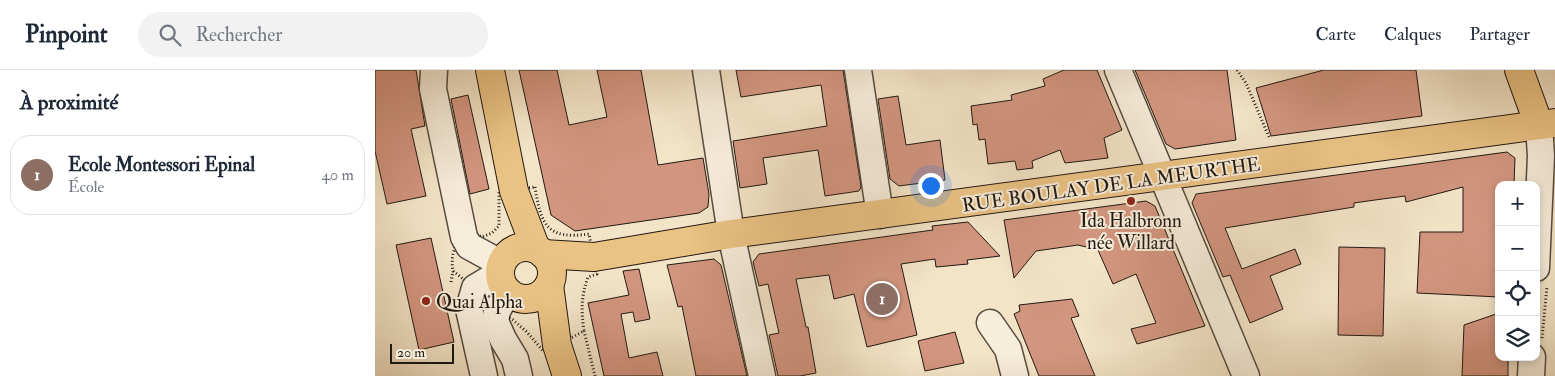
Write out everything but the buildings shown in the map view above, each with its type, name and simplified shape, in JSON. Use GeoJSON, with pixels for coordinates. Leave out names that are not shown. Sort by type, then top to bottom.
{"type":"FeatureCollection","features":[{"type":"Feature","properties":{"kind":"main road"},"geometry":{"type":"LineString","coordinates":[[489,70],[514,191],[545,266],[557,345],[567,376]]}},
{"type":"Feature","properties":{"kind":"main road"},"geometry":{"type":"LineString","coordinates":[[1519,70],[1547,124]]}},
{"type":"Feature","properties":{"kind":"main road","name":"RUE BOULAY DE LA MEURTHE"},"geometry":{"type":"LineString","coordinates":[[545,266],[731,234],[1547,124]]}},
{"type":"Feature","properties":{"kind":"main road"},"geometry":{"type":"LineString","coordinates":[[514,191],[507,276],[557,345]]}},
{"type":"Feature","properties":{"kind":"main road"},"geometry":{"type":"LineString","coordinates":[[507,276],[520,248],[545,266]]}},
{"type":"Feature","properties":{"kind":"main road"},"geometry":{"type":"LineString","coordinates":[[507,276],[524,298],[539,295],[545,266]]}},
{"type":"Feature","properties":{"kind":"street"},"geometry":{"type":"LineString","coordinates":[[434,70],[433,89],[465,237],[469,246],[507,276]]}},
{"type":"Feature","properties":{"kind":"street"},"geometry":{"type":"LineString","coordinates":[[706,70],[731,234],[762,376]]}},
{"type":"Feature","properties":{"kind":"street"},"geometry":{"type":"LineString","coordinates":[[858,70],[880,215]]}},
{"type":"Feature","properties":{"kind":"street"},"geometry":{"type":"LineString","coordinates":[[1118,70],[1246,376]]}},
{"type":"Feature","properties":{"kind":"street"},"geometry":{"type":"LineString","coordinates":[[1538,226],[1541,156],[1547,124]]}},
{"type":"Feature","properties":{"kind":"street"},"geometry":{"type":"LineString","coordinates":[[484,376],[469,310],[475,288],[507,276]]}},
{"type":"Feature","properties":{"kind":"street"},"geometry":{"type":"LineString","coordinates":[[507,276],[495,321],[515,359],[519,376]]}},
{"type":"Feature","properties":{"kind":"street"},"geometry":{"type":"LineString","coordinates":[[990,323],[1007,349],[1015,376]]}},
{"type":"Feature","properties":{"kind":"street"},"geometry":{"type":"LineString","coordinates":[[1531,376],[1533,361]]}},
{"type":"Feature","properties":{"kind":"path"},"geometry":{"type":"LineString","coordinates":[[1237,70],[1246,83],[1276,162]]}},
{"type":"Feature","properties":{"kind":"path"},"geometry":{"type":"LineString","coordinates":[[584,331],[595,376]]}},
{"type":"Feature","properties":{"kind":"place","name":"Ida Halbronn née Willard"},"geometry":{"type":"Point","coordinates":[1131,201]}},
{"type":"Feature","properties":{"kind":"place","name":"Ecole Montessori Epinal"},"geometry":{"type":"Point","coordinates":[882,299]}},
{"type":"Feature","properties":{"kind":"place","name":"Quai Alpha"},"geometry":{"type":"Point","coordinates":[426,301]}}]}
